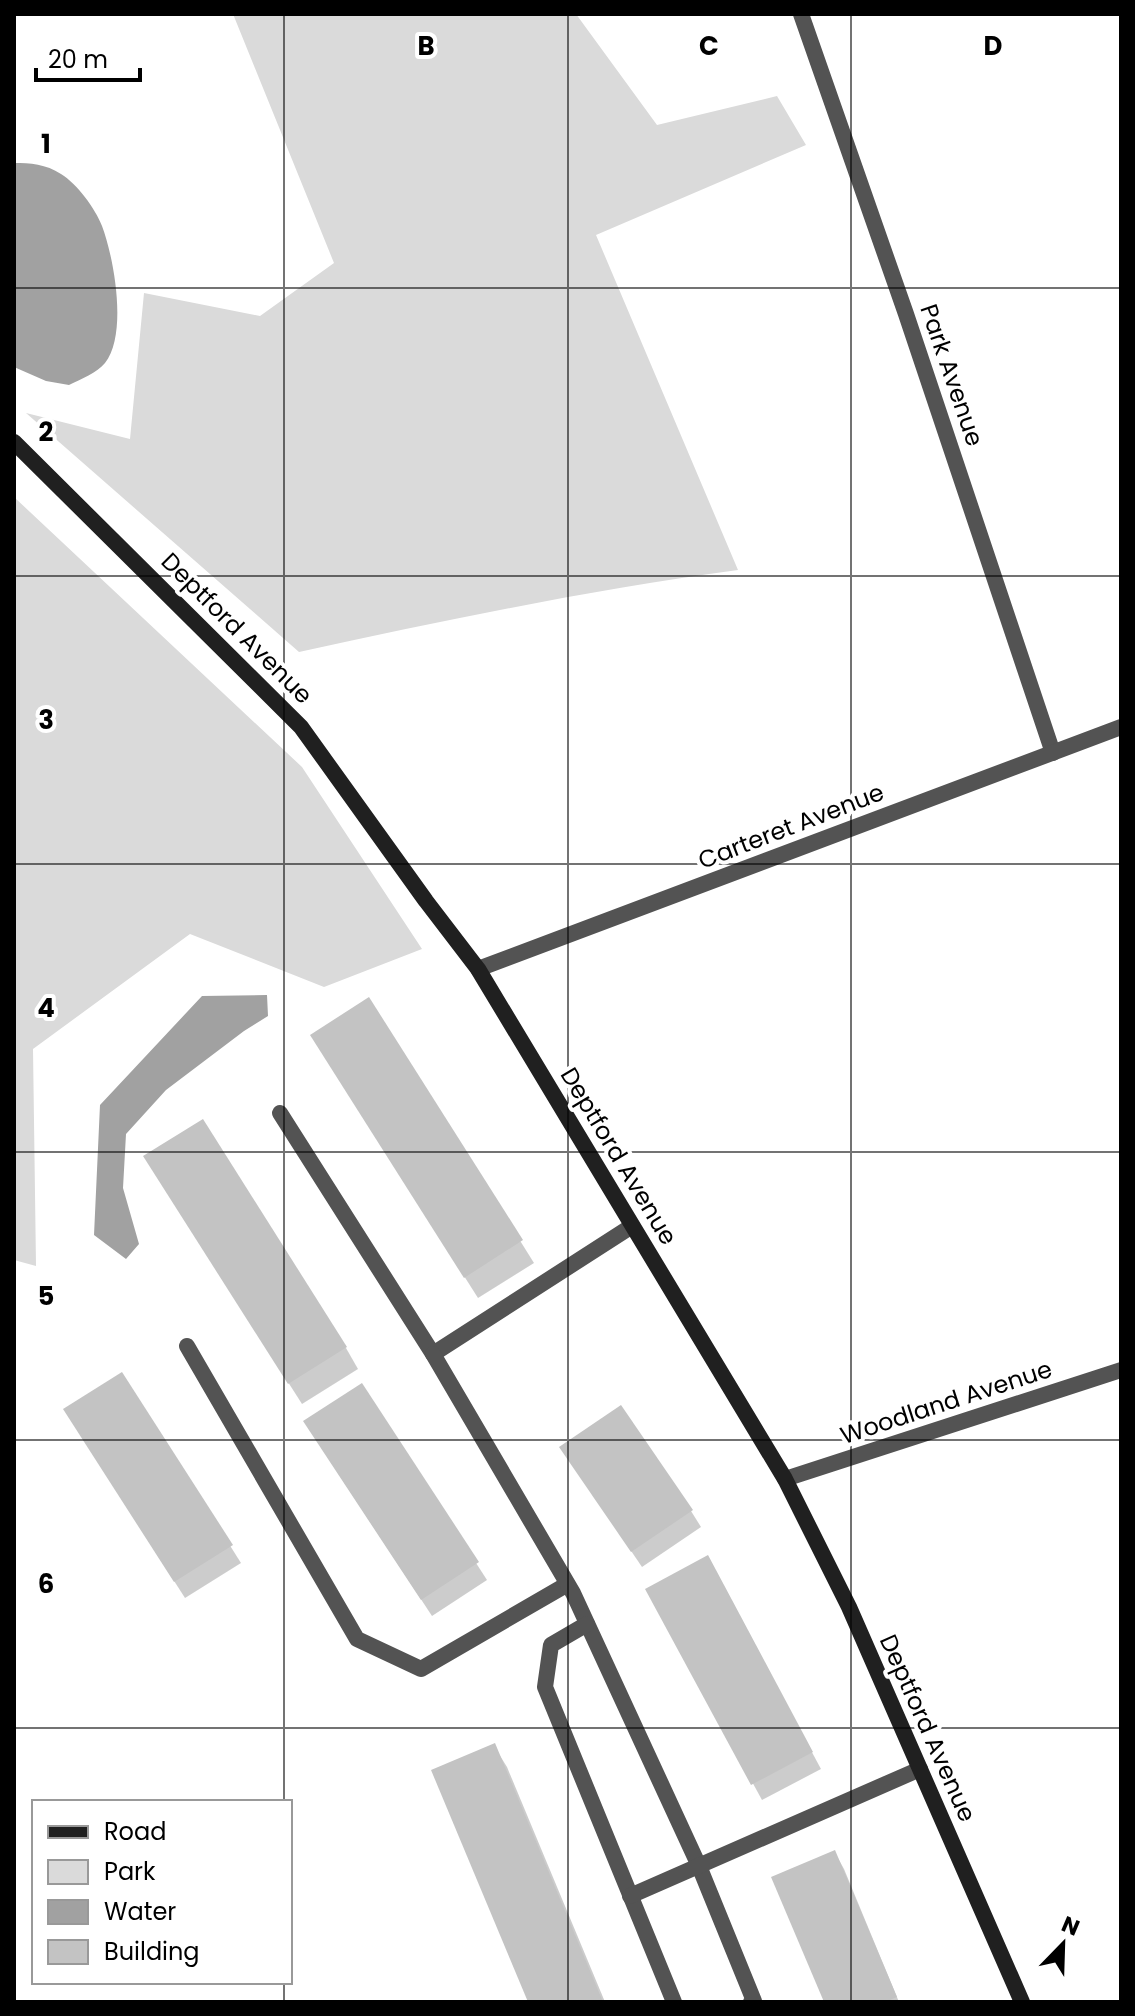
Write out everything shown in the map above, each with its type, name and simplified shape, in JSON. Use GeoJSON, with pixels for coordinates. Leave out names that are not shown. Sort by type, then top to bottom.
{"type":"FeatureCollection","features":[{"type":"Feature","properties":{"kind":"street","name":"Park Avenue"},"geometry":{"type":"LineString","coordinates":[[801,14],[906,314],[1053,753]]}},
{"type":"Feature","properties":{"kind":"street","name":"Deptford Avenue"},"geometry":{"type":"LineString","coordinates":[[14,442],[301,727],[478,969],[785,1479],[849,1607],[1022,2002]]}},
{"type":"Feature","properties":{"kind":"street","name":"Carteret Avenue"},"geometry":{"type":"LineString","coordinates":[[478,969],[1121,727]]}},
{"type":"Feature","properties":{"kind":"street"},"geometry":{"type":"LineString","coordinates":[[280,1113],[433,1354],[573,1593],[699,1866],[754,2001],[751,2002]]}},
{"type":"Feature","properties":{"kind":"street"},"geometry":{"type":"LineString","coordinates":[[433,1354],[632,1226]]}},
{"type":"Feature","properties":{"kind":"street"},"geometry":{"type":"LineString","coordinates":[[187,1346],[357,1639],[421,1669],[566,1585]]}},
{"type":"Feature","properties":{"kind":"street","name":"Woodland Avenue"},"geometry":{"type":"LineString","coordinates":[[785,1479],[1121,1370]]}},
{"type":"Feature","properties":{"kind":"street"},"geometry":{"type":"LineString","coordinates":[[587,1624],[551,1645],[545,1687],[674,2002]]}},
{"type":"Feature","properties":{"kind":"street"},"geometry":{"type":"LineString","coordinates":[[630,1896],[920,1769]]}},
{"type":"Feature","properties":{"kind":"green space"},"geometry":{"type":"Polygon","coordinates":[[[233,14],[576,14],[657,125],[777,96],[806,145],[596,235],[738,570],[518,606],[299,652],[26,413],[130,439],[144,293],[260,316],[334,263],[233,14]]]}},
{"type":"Feature","properties":{"kind":"green space"},"geometry":{"type":"Polygon","coordinates":[[[14,497],[302,767],[422,949],[324,987],[190,934],[33,1049],[36,1266],[14,1260],[14,497]]]}},
{"type":"Feature","properties":{"kind":"water"},"geometry":{"type":"Polygon","coordinates":[[[14,163],[50,168],[61,174],[85,197],[99,219],[107,240],[117,296],[116,334],[112,350],[98,370],[69,385],[46,381],[14,367],[14,163]]]}},
{"type":"Feature","properties":{"kind":"water"},"geometry":{"type":"Polygon","coordinates":[[[267,995],[268,1016],[166,1090],[126,1134],[123,1188],[139,1244],[126,1259],[94,1235],[100,1105],[202,996],[267,995]]]}},
{"type":"Feature","properties":{"kind":"building"},"geometry":{"type":"Polygon","coordinates":[[[369,997],[523,1240],[464,1278],[310,1035],[369,997]]]}},
{"type":"Feature","properties":{"kind":"building"},"geometry":{"type":"Polygon","coordinates":[[[203,1119],[347,1347],[288,1384],[143,1156],[203,1119]]]}},
{"type":"Feature","properties":{"kind":"building"},"geometry":{"type":"Polygon","coordinates":[[[122,1372],[233,1545],[174,1582],[63,1409],[122,1372]]]}},
{"type":"Feature","properties":{"kind":"building"},"geometry":{"type":"Polygon","coordinates":[[[362,1383],[479,1562],[421,1600],[303,1421],[362,1383]]]}},
{"type":"Feature","properties":{"kind":"building"},"geometry":{"type":"Polygon","coordinates":[[[621,1405],[693,1510],[631,1552],[559,1447],[621,1405]]]}},
{"type":"Feature","properties":{"kind":"building"},"geometry":{"type":"Polygon","coordinates":[[[708,1555],[813,1752],[751,1785],[645,1589],[708,1555]]]}},
{"type":"Feature","properties":{"kind":"building"},"geometry":{"type":"Polygon","coordinates":[[[495,1743],[603,2002],[528,2002],[431,1770],[495,1743]]]}},
{"type":"Feature","properties":{"kind":"building"},"geometry":{"type":"Polygon","coordinates":[[[835,1850],[897,1997],[885,2002],[824,2002],[771,1877],[835,1850]]]}}]}
